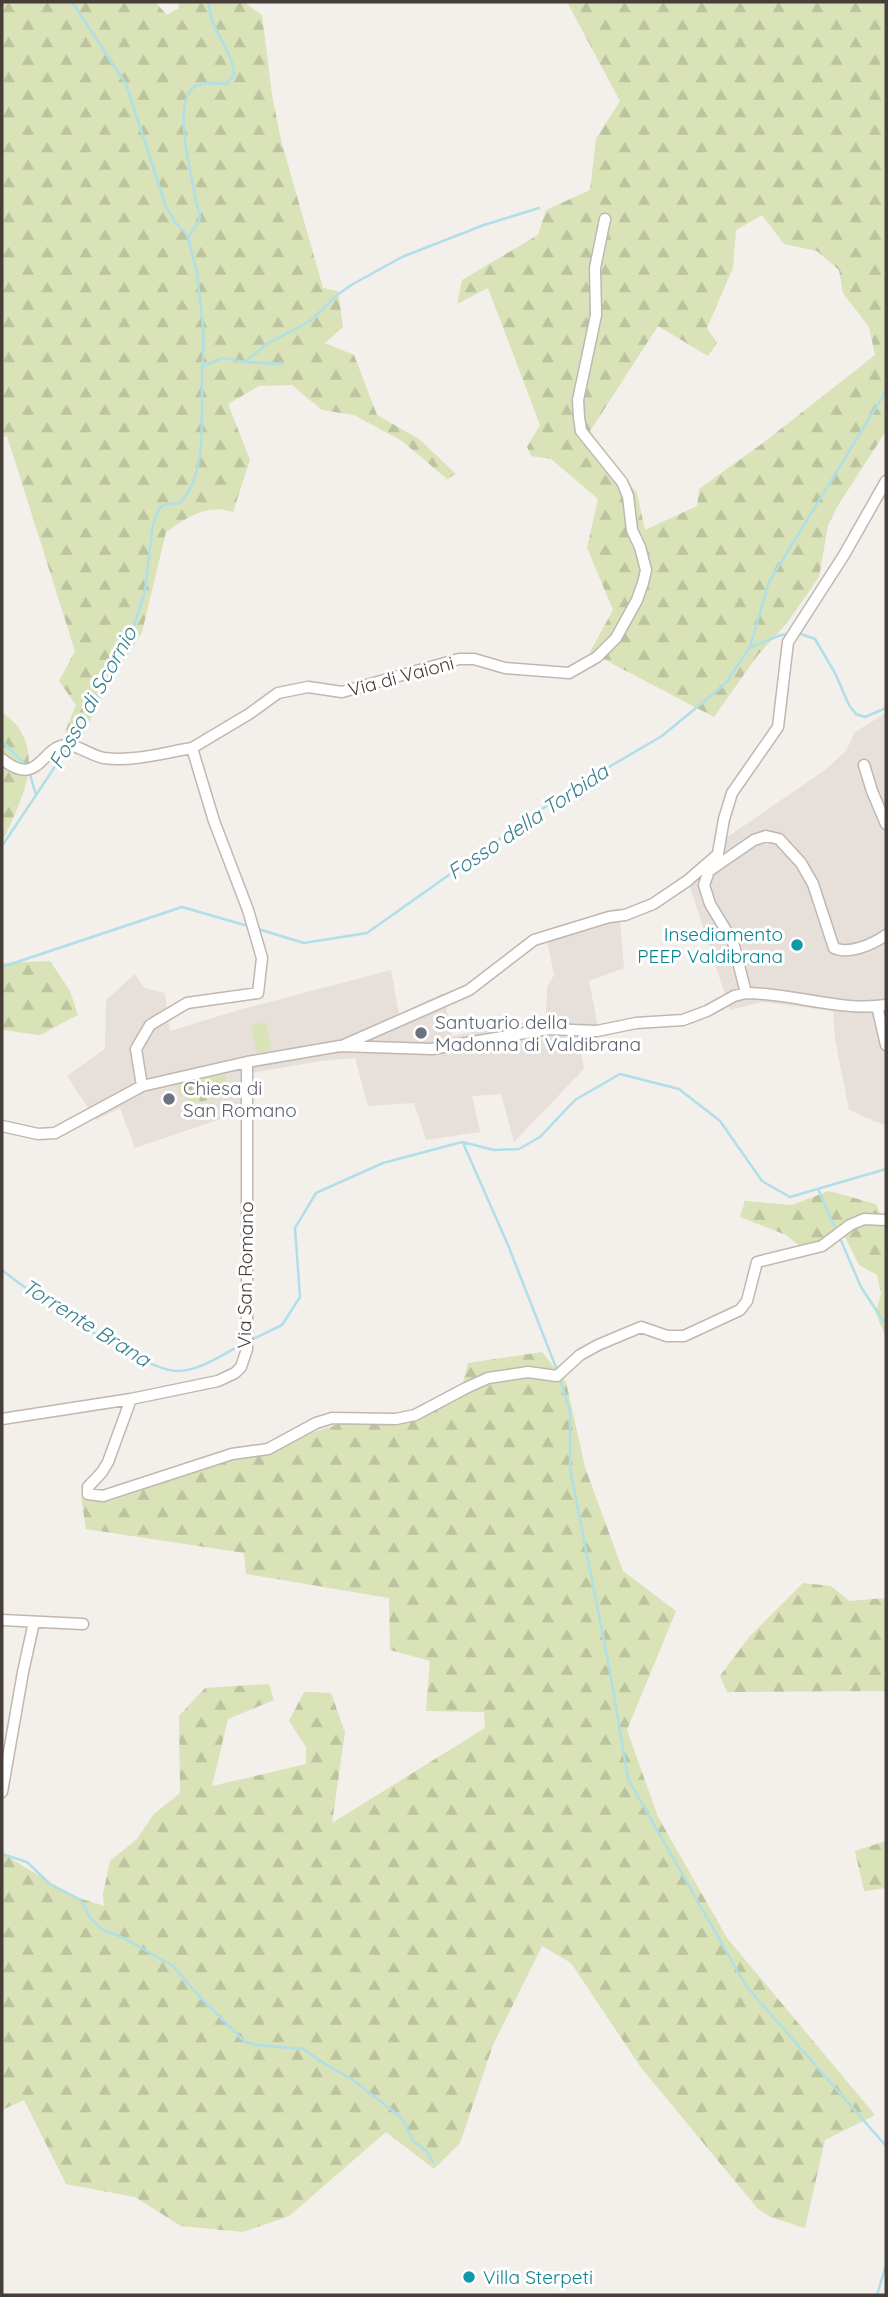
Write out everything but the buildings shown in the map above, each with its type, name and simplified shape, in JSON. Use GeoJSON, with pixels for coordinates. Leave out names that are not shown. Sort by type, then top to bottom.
{"type":"FeatureCollection","features":[{"type":"Feature","properties":{"kind":"street","name":"Via di Vaioni"},"geometry":{"type":"LineString","coordinates":[[2,759],[19,769],[32,769],[59,747],[69,745],[102,758],[132,759],[192,748],[278,693],[308,687],[342,692],[459,659],[474,659],[505,668],[569,673],[597,657],[616,638],[637,600],[646,570],[632,530],[628,495],[622,482],[581,431],[579,417],[578,400],[596,315],[596,268],[605,219]]}},
{"type":"Feature","properties":{"kind":"street"},"geometry":{"type":"LineString","coordinates":[[746,993],[733,942],[705,891],[705,877],[716,860],[732,793],[778,727],[788,642],[844,555],[886,481]]}},
{"type":"Feature","properties":{"kind":"street"},"geometry":{"type":"LineString","coordinates":[[142,1086],[136,1049],[150,1025],[187,1003],[258,993],[262,958],[192,748]]}},
{"type":"Feature","properties":{"kind":"street"},"geometry":{"type":"LineString","coordinates":[[864,765],[886,824]]}},
{"type":"Feature","properties":{"kind":"street"},"geometry":{"type":"LineString","coordinates":[[341,1046],[469,990],[534,940],[609,917],[625,915],[653,904],[716,860],[761,837],[772,836],[786,845],[808,874],[834,948],[842,951],[853,949],[886,935]]}},
{"type":"Feature","properties":{"kind":"street"},"geometry":{"type":"LineString","coordinates":[[2,1126],[38,1134],[55,1133],[142,1086],[247,1062],[341,1046],[432,1049],[549,1029],[597,1031],[636,1023],[683,1020],[746,993],[881,1005],[886,1045]]}},
{"type":"Feature","properties":{"kind":"street","name":"Via San Romano"},"geometry":{"type":"LineString","coordinates":[[2,1419],[131,1399],[227,1379],[241,1367],[247,1349],[247,1062]]}},
{"type":"Feature","properties":{"kind":"street"},"geometry":{"type":"LineString","coordinates":[[131,1399],[108,1462],[103,1472],[88,1487],[88,1494],[103,1496],[232,1454],[268,1449],[316,1423],[332,1418],[382,1419],[415,1415],[488,1378],[528,1372],[557,1376],[580,1355],[641,1327],[675,1337],[684,1336],[740,1310],[747,1301],[757,1262],[822,1246],[850,1225],[864,1219],[886,1220]]}},
{"type":"Feature","properties":{"kind":"street"},"geometry":{"type":"LineString","coordinates":[[2,1620],[83,1624]]}},
{"type":"Feature","properties":{"kind":"street"},"geometry":{"type":"LineString","coordinates":[[2,1792],[34,1622]]}},
{"type":"Feature","properties":{"kind":"shaded area"},"geometry":{"type":"Polygon","coordinates":[[[886,713],[886,1008],[881,1009],[886,1026],[886,1126],[849,1110],[835,1039],[833,1011],[762,1002],[730,1010],[689,884],[726,838],[825,770],[846,751],[855,732],[886,713]]]}},
{"type":"Feature","properties":{"kind":"shaded area"},"geometry":{"type":"Polygon","coordinates":[[[619,908],[624,968],[589,981],[600,1037],[578,1036],[584,1069],[514,1142],[501,1094],[472,1096],[480,1132],[426,1140],[414,1103],[368,1106],[355,1058],[240,1075],[244,1111],[135,1148],[120,1108],[96,1120],[67,1076],[105,1049],[106,1000],[135,974],[144,988],[165,993],[170,1031],[391,970],[399,1014],[443,993],[452,1036],[546,1019],[547,987],[554,975],[545,930],[619,908]]]}},
{"type":"Feature","properties":{"kind":"green space"},"geometry":{"type":"Polygon","coordinates":[[[2,2],[155,2],[167,15],[179,8],[178,2],[244,2],[262,15],[272,95],[281,140],[323,288],[338,291],[343,327],[325,343],[354,355],[377,415],[419,439],[456,474],[447,479],[402,441],[354,415],[322,410],[292,385],[259,386],[228,404],[250,460],[233,512],[206,510],[166,532],[142,632],[103,693],[80,742],[65,732],[76,705],[59,681],[75,651],[7,436],[2,437],[2,2]]]}},
{"type":"Feature","properties":{"kind":"green space"},"geometry":{"type":"Polygon","coordinates":[[[567,2],[886,2],[886,431],[828,525],[819,577],[787,623],[757,656],[714,717],[590,652],[613,610],[587,548],[598,499],[551,459],[531,456],[527,447],[540,425],[488,288],[457,304],[462,280],[538,235],[546,210],[590,190],[596,139],[620,101],[567,2]],[[762,215],[736,230],[733,268],[707,328],[717,343],[708,356],[658,326],[590,431],[637,493],[645,530],[697,506],[699,489],[763,443],[875,355],[869,327],[843,293],[839,270],[817,251],[784,244],[762,215]]]}},
{"type":"Feature","properties":{"kind":"green space"},"geometry":{"type":"Polygon","coordinates":[[[2,712],[18,727],[29,756],[21,801],[2,843],[2,712]]]}},
{"type":"Feature","properties":{"kind":"green space"},"geometry":{"type":"Polygon","coordinates":[[[50,961],[70,991],[78,1015],[40,1035],[2,1030],[2,963],[50,961]]]}},
{"type":"Feature","properties":{"kind":"green space"},"geometry":{"type":"Polygon","coordinates":[[[266,1022],[271,1050],[256,1052],[251,1025],[266,1022]]]}},
{"type":"Feature","properties":{"kind":"green space"},"geometry":{"type":"Polygon","coordinates":[[[225,1074],[230,1096],[188,1104],[185,1095],[181,1097],[177,1086],[225,1074]]]}},
{"type":"Feature","properties":{"kind":"green space"},"geometry":{"type":"Polygon","coordinates":[[[829,1191],[876,1204],[886,1228],[886,1338],[876,1313],[881,1293],[877,1275],[859,1265],[844,1235],[801,1247],[786,1235],[740,1217],[745,1201],[792,1205],[829,1191]]]}},
{"type":"Feature","properties":{"kind":"green space"},"geometry":{"type":"Polygon","coordinates":[[[542,1352],[566,1382],[585,1467],[623,1571],[676,1611],[627,1730],[658,1817],[727,1938],[875,2115],[825,2140],[805,2228],[770,2217],[758,2209],[642,2069],[571,1963],[542,1946],[493,2045],[460,2143],[434,2169],[386,2132],[289,2216],[243,2232],[181,2226],[135,2197],[66,2184],[24,2100],[2,2110],[2,1853],[72,1896],[104,1906],[103,1894],[110,1861],[137,1839],[154,1814],[180,1793],[179,1716],[205,1688],[269,1684],[274,1700],[228,1719],[212,1786],[306,1764],[306,1747],[289,1721],[304,1692],[331,1693],[345,1732],[332,1823],[485,1728],[484,1712],[426,1711],[430,1661],[390,1650],[389,1598],[246,1574],[244,1553],[86,1529],[81,1497],[110,1501],[226,1461],[274,1453],[310,1433],[339,1424],[412,1419],[454,1398],[463,1383],[468,1363],[542,1352]]]}},
{"type":"Feature","properties":{"kind":"green space"},"geometry":{"type":"Polygon","coordinates":[[[803,1583],[831,1586],[849,1601],[886,1598],[886,1691],[727,1692],[720,1676],[749,1637],[803,1583]]]}},
{"type":"Feature","properties":{"kind":"green space"},"geometry":{"type":"Polygon","coordinates":[[[886,1841],[886,1888],[864,1891],[855,1851],[886,1841]]]}},
{"type":"Feature","properties":{"kind":"waterway","name":"Fosso di Scornio"},"geometry":{"type":"LineString","coordinates":[[71,741],[83,725],[132,632],[145,591],[153,524],[159,509],[164,505],[180,503],[195,476],[201,444],[204,340],[197,273],[189,237],[166,207],[126,84],[72,2]]}},
{"type":"Feature","properties":{"kind":"waterway"},"geometry":{"type":"LineString","coordinates":[[189,237],[200,218],[185,142],[184,109],[187,96],[198,85],[226,84],[234,76],[230,58],[213,22],[209,2]]}},
{"type":"Feature","properties":{"kind":"waterway"},"geometry":{"type":"LineString","coordinates":[[245,362],[267,344],[310,321],[353,284],[402,257],[484,225],[539,208]]}},
{"type":"Feature","properties":{"kind":"waterway"},"geometry":{"type":"LineString","coordinates":[[202,367],[222,358],[283,364]]}},
{"type":"Feature","properties":{"kind":"waterway","name":"Fosso della Torbida"},"geometry":{"type":"LineString","coordinates":[[258,929],[304,943],[367,933],[566,792],[662,736],[725,684],[750,647],[769,582],[886,391]]}},
{"type":"Feature","properties":{"kind":"waterway"},"geometry":{"type":"LineString","coordinates":[[798,633],[815,639],[856,714],[865,717],[886,708]]}},
{"type":"Feature","properties":{"kind":"waterway"},"geometry":{"type":"LineString","coordinates":[[751,647],[781,635],[791,634]]}},
{"type":"Feature","properties":{"kind":"waterway"},"geometry":{"type":"LineString","coordinates":[[2,741],[26,765]]}},
{"type":"Feature","properties":{"kind":"waterway","name":"Fosso di Scornio"},"geometry":{"type":"LineString","coordinates":[[2,846],[68,747]]}},
{"type":"Feature","properties":{"kind":"waterway"},"geometry":{"type":"LineString","coordinates":[[29,771],[36,795]]}},
{"type":"Feature","properties":{"kind":"waterway","name":"Fosso della Torbida"},"geometry":{"type":"LineString","coordinates":[[2,967],[182,907],[248,926]]}},
{"type":"Feature","properties":{"kind":"waterway","name":"Torrente Brana"},"geometry":{"type":"LineString","coordinates":[[251,1340],[282,1325],[300,1297],[295,1228],[316,1193],[383,1163],[462,1142],[494,1150],[519,1149],[540,1137],[575,1100],[620,1074],[679,1089],[720,1121],[762,1181],[790,1197],[886,1169]]}},
{"type":"Feature","properties":{"kind":"waterway"},"geometry":{"type":"LineString","coordinates":[[463,1143],[508,1245],[557,1370]]}},
{"type":"Feature","properties":{"kind":"waterway"},"geometry":{"type":"LineString","coordinates":[[819,1191],[836,1230]]}},
{"type":"Feature","properties":{"kind":"waterway"},"geometry":{"type":"LineString","coordinates":[[839,1236],[861,1287],[886,1325]]}},
{"type":"Feature","properties":{"kind":"waterway","name":"Torrente Brana"},"geometry":{"type":"LineString","coordinates":[[2,1270],[88,1330],[161,1368],[177,1371],[195,1368],[245,1343]]}},
{"type":"Feature","properties":{"kind":"waterway"},"geometry":{"type":"LineString","coordinates":[[559,1376],[570,1412],[570,1469],[609,1666],[628,1779],[746,1986],[886,2146]]}},
{"type":"Feature","properties":{"kind":"waterway"},"geometry":{"type":"LineString","coordinates":[[2,1854],[27,1862],[50,1884],[81,1900],[89,1916],[101,1929],[122,1937],[173,1966],[245,2042],[303,2049],[353,2080],[397,2114],[413,2141],[427,2151],[433,2162]]}},
{"type":"Feature","properties":{"kind":"waterway"},"geometry":{"type":"LineString","coordinates":[[877,2295],[886,2265]]}},
{"type":"Feature","properties":{"kind":"place","name":"Insediamento PEEP Valdibrana"},"geometry":{"type":"Point","coordinates":[797,945]}},
{"type":"Feature","properties":{"kind":"place","name":"Santuario della Madonna di Valdibrana"},"geometry":{"type":"Point","coordinates":[421,1033]}},
{"type":"Feature","properties":{"kind":"place","name":"Chiesa di San Romano"},"geometry":{"type":"Point","coordinates":[169,1099]}},
{"type":"Feature","properties":{"kind":"place","name":"Villa Sterpeti"},"geometry":{"type":"Point","coordinates":[469,2277]}}]}
